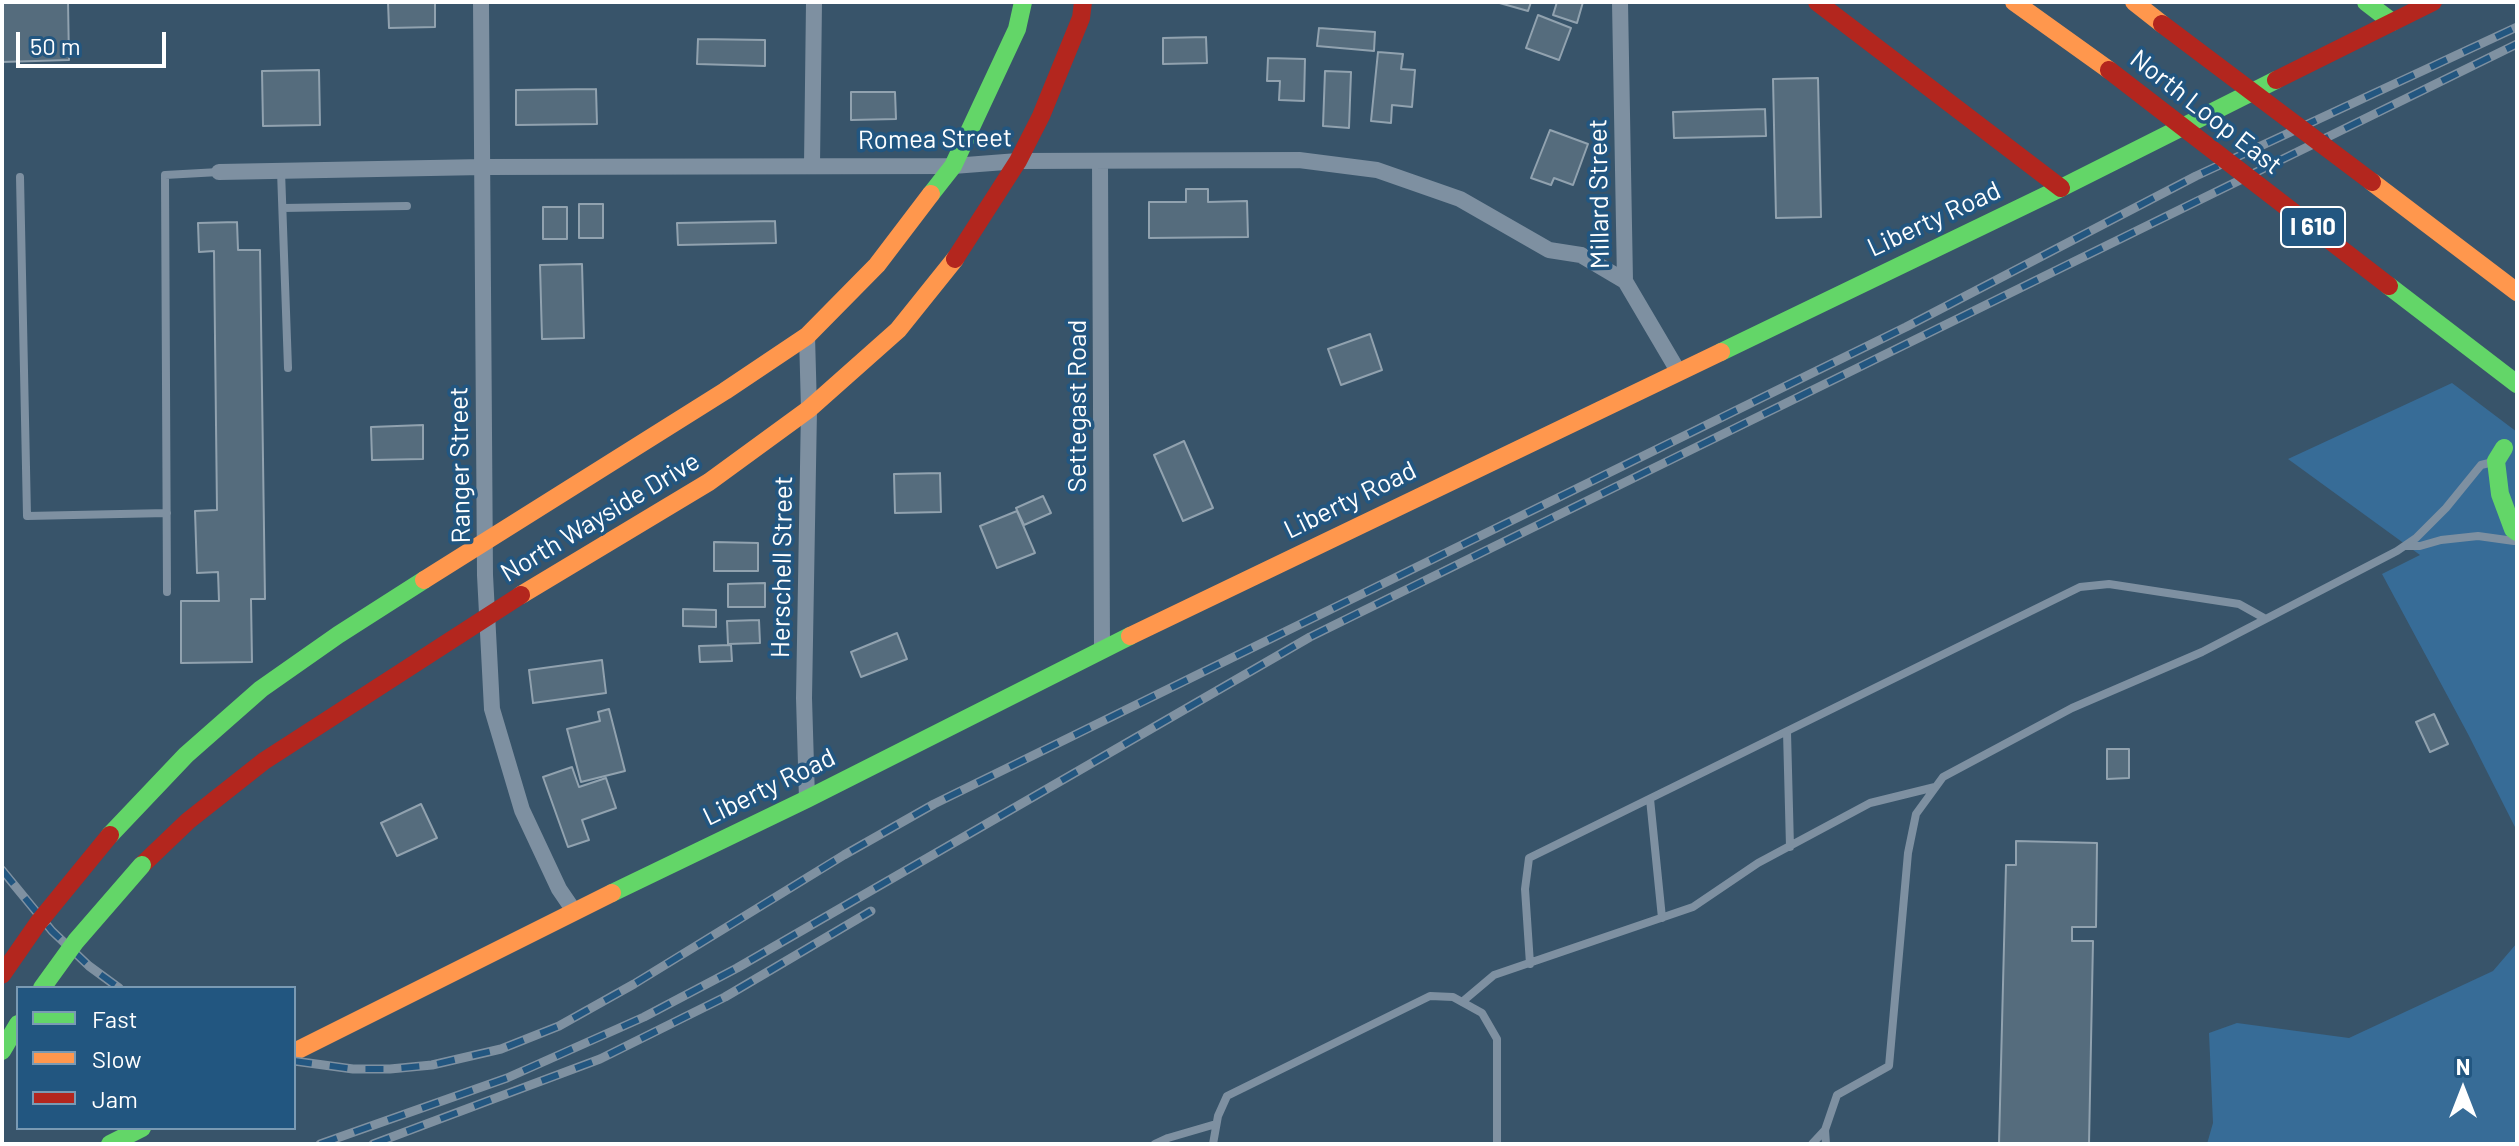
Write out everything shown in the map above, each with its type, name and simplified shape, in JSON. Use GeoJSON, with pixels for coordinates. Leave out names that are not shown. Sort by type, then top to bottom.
{"type":"FeatureCollection","features":[{"type":"Feature","properties":{"kind":"main road","name":"North Wayside Drive"},"geometry":{"type":"LineString","coordinates":[[2,975],[38,923],[110,835],[186,755],[261,689],[338,635],[807,336],[877,265],[953,166],[1017,29],[1023,2]]}},
{"type":"Feature","properties":{"kind":"main road","name":"North Wayside Drive"},"geometry":{"type":"LineString","coordinates":[[43,986],[76,941],[142,865],[188,821],[264,761],[487,617],[709,482],[809,409],[898,330],[950,267],[1018,161],[1041,116],[1081,18],[1083,2]]}},
{"type":"Feature","properties":{"kind":"main road"},"geometry":{"type":"LineString","coordinates":[[1817,2],[2061,188]]}},
{"type":"Feature","properties":{"kind":"main road","name":"North Loop East"},"geometry":{"type":"LineString","coordinates":[[2014,2],[2109,70],[2517,384]]}},
{"type":"Feature","properties":{"kind":"main road","name":"North Loop East"},"geometry":{"type":"LineString","coordinates":[[2134,2],[2517,292]]}},
{"type":"Feature","properties":{"kind":"main road"},"geometry":{"type":"LineString","coordinates":[[2366,2],[2392,22]]}},
{"type":"Feature","properties":{"kind":"main road","name":"Liberty Road"},"geometry":{"type":"LineString","coordinates":[[296,1051],[574,911],[807,799],[1102,649],[2061,188],[2433,2]]}},
{"type":"Feature","properties":{"kind":"main road"},"geometry":{"type":"LineString","coordinates":[[2517,432],[2500,455],[2500,494],[2513,529],[2517,532]]}},
{"type":"Feature","properties":{"kind":"main road"},"geometry":{"type":"LineString","coordinates":[[2,1051],[16,1027]]}},
{"type":"Feature","properties":{"kind":"main road"},"geometry":{"type":"LineString","coordinates":[[110,1144],[138,1130]]}},
{"type":"Feature","properties":{"kind":"street","name":"Ranger Street"},"geometry":{"type":"LineString","coordinates":[[481,2],[485,542],[492,709],[522,810],[559,889],[574,911]]}},
{"type":"Feature","properties":{"kind":"street"},"geometry":{"type":"LineString","coordinates":[[812,165],[814,2]]}},
{"type":"Feature","properties":{"kind":"street","name":"Millard Street"},"geometry":{"type":"LineString","coordinates":[[1620,2],[1625,281],[1678,371]]}},
{"type":"Feature","properties":{"kind":"street","name":"Romea Street"},"geometry":{"type":"LineString","coordinates":[[219,172],[1299,160],[1377,170],[1460,199],[1549,250],[1581,255],[1625,281]]}},
{"type":"Feature","properties":{"kind":"street","name":"Settegast Road"},"geometry":{"type":"LineString","coordinates":[[1100,162],[1102,649]]}},
{"type":"Feature","properties":{"kind":"street","name":"Herschell Street"},"geometry":{"type":"LineString","coordinates":[[807,336],[809,409],[804,698],[807,799]]}},
{"type":"Feature","properties":{"kind":"lane"},"geometry":{"type":"LineString","coordinates":[[281,171],[288,368]]}},
{"type":"Feature","properties":{"kind":"lane"},"geometry":{"type":"LineString","coordinates":[[167,592],[165,175],[219,172]]}},
{"type":"Feature","properties":{"kind":"lane"},"geometry":{"type":"LineString","coordinates":[[20,177],[27,516],[167,513]]}},
{"type":"Feature","properties":{"kind":"lane"},"geometry":{"type":"LineString","coordinates":[[283,208],[407,206]]}},
{"type":"Feature","properties":{"kind":"lane"},"geometry":{"type":"LineString","coordinates":[[1826,1144],[1825,1130],[1837,1095],[1889,1066],[1908,853],[1916,814],[1943,777],[2072,708],[2202,652],[2404,546],[2446,508],[2481,465],[2500,455]]}},
{"type":"Feature","properties":{"kind":"lane"},"geometry":{"type":"LineString","coordinates":[[2404,546],[2478,536],[2517,541]]}},
{"type":"Feature","properties":{"kind":"lane"},"geometry":{"type":"LineString","coordinates":[[1530,964],[1525,889],[1529,858],[2080,587],[2109,584],[2239,604],[2264,618]]}},
{"type":"Feature","properties":{"kind":"lane"},"geometry":{"type":"LineString","coordinates":[[1787,732],[1790,847]]}},
{"type":"Feature","properties":{"kind":"lane"},"geometry":{"type":"LineString","coordinates":[[1462,1002],[1494,975],[1693,907],[1758,863],[1870,803],[1935,787]]}},
{"type":"Feature","properties":{"kind":"lane"},"geometry":{"type":"LineString","coordinates":[[1650,799],[1662,918]]}},
{"type":"Feature","properties":{"kind":"lane"},"geometry":{"type":"LineString","coordinates":[[1213,1144],[1216,1124],[1227,1096],[1430,996],[1453,997],[1482,1013],[1497,1039],[1497,1144]]}},
{"type":"Feature","properties":{"kind":"lane"},"geometry":{"type":"LineString","coordinates":[[1155,1144],[1216,1124]]}},
{"type":"Feature","properties":{"kind":"lane"},"geometry":{"type":"LineString","coordinates":[[1812,1144],[1825,1130]]}},
{"type":"Feature","properties":{"kind":"shaded area"},"geometry":{"type":"Polygon","coordinates":[[[2452,383],[2517,432],[2517,831],[2382,574],[2420,555],[2288,459],[2452,383]]]}},
{"type":"Feature","properties":{"kind":"shaded area"},"geometry":{"type":"Polygon","coordinates":[[[2517,943],[2517,1144],[2207,1144],[2213,1123],[2209,1033],[2237,1023],[2349,1038],[2493,971],[2517,943]]]}},
{"type":"Feature","properties":{"kind":"building"},"geometry":{"type":"Polygon","coordinates":[[[2,2],[68,2],[69,60],[2,62],[2,2]]]}},
{"type":"Feature","properties":{"kind":"building"},"geometry":{"type":"Polygon","coordinates":[[[388,2],[435,2],[435,27],[389,28],[388,2]]]}},
{"type":"Feature","properties":{"kind":"building"},"geometry":{"type":"Polygon","coordinates":[[[1496,2],[1531,2],[1528,11],[1496,2]]]}},
{"type":"Feature","properties":{"kind":"building"},"geometry":{"type":"Polygon","coordinates":[[[1557,2],[1583,2],[1577,23],[1553,15],[1557,2]]]}},
{"type":"Feature","properties":{"kind":"building"},"geometry":{"type":"Polygon","coordinates":[[[1538,15],[1571,28],[1559,60],[1526,48],[1538,15]]]}},
{"type":"Feature","properties":{"kind":"building"},"geometry":{"type":"Polygon","coordinates":[[[1319,28],[1375,32],[1374,51],[1317,46],[1319,28]]]}},
{"type":"Feature","properties":{"kind":"building"},"geometry":{"type":"Polygon","coordinates":[[[1206,37],[1207,63],[1163,64],[1163,38],[1206,37]]]}},
{"type":"Feature","properties":{"kind":"building"},"geometry":{"type":"Polygon","coordinates":[[[698,39],[765,40],[765,66],[697,64],[698,39]]]}},
{"type":"Feature","properties":{"kind":"building"},"geometry":{"type":"Polygon","coordinates":[[[1378,52],[1403,54],[1401,69],[1415,70],[1412,107],[1392,105],[1391,123],[1371,121],[1378,52]]]}},
{"type":"Feature","properties":{"kind":"building"},"geometry":{"type":"Polygon","coordinates":[[[1268,58],[1305,59],[1304,101],[1279,100],[1280,81],[1267,81],[1268,58]]]}},
{"type":"Feature","properties":{"kind":"building"},"geometry":{"type":"Polygon","coordinates":[[[319,70],[320,125],[263,126],[262,71],[319,70]]]}},
{"type":"Feature","properties":{"kind":"building"},"geometry":{"type":"Polygon","coordinates":[[[1325,71],[1351,72],[1349,128],[1323,126],[1325,71]]]}},
{"type":"Feature","properties":{"kind":"building"},"geometry":{"type":"Polygon","coordinates":[[[1818,78],[1821,217],[1776,218],[1773,79],[1818,78]]]}},
{"type":"Feature","properties":{"kind":"building"},"geometry":{"type":"Polygon","coordinates":[[[596,89],[597,124],[516,125],[516,90],[596,89]]]}},
{"type":"Feature","properties":{"kind":"building"},"geometry":{"type":"Polygon","coordinates":[[[851,92],[895,92],[896,119],[851,120],[851,92]]]}},
{"type":"Feature","properties":{"kind":"building"},"geometry":{"type":"Polygon","coordinates":[[[1765,109],[1766,136],[1674,138],[1673,112],[1765,109]]]}},
{"type":"Feature","properties":{"kind":"building"},"geometry":{"type":"Polygon","coordinates":[[[1550,130],[1588,144],[1573,185],[1554,178],[1551,185],[1531,178],[1550,130]]]}},
{"type":"Feature","properties":{"kind":"building"},"geometry":{"type":"Polygon","coordinates":[[[1186,189],[1208,189],[1208,202],[1247,201],[1248,237],[1149,238],[1149,202],[1186,202],[1186,189]]]}},
{"type":"Feature","properties":{"kind":"building"},"geometry":{"type":"Polygon","coordinates":[[[579,204],[603,204],[603,238],[579,238],[579,204]]]}},
{"type":"Feature","properties":{"kind":"building"},"geometry":{"type":"Polygon","coordinates":[[[543,207],[567,207],[567,239],[543,239],[543,207]]]}},
{"type":"Feature","properties":{"kind":"building"},"geometry":{"type":"Polygon","coordinates":[[[775,221],[776,243],[678,245],[677,223],[775,221]]]}},
{"type":"Feature","properties":{"kind":"building"},"geometry":{"type":"Polygon","coordinates":[[[237,222],[238,250],[260,250],[265,599],[251,599],[252,662],[181,663],[181,601],[219,601],[218,572],[197,573],[195,511],[217,510],[214,251],[199,252],[198,223],[237,222]]]}},
{"type":"Feature","properties":{"kind":"building"},"geometry":{"type":"Polygon","coordinates":[[[582,264],[584,338],[542,339],[540,265],[582,264]]]}},
{"type":"Feature","properties":{"kind":"building"},"geometry":{"type":"Polygon","coordinates":[[[1370,334],[1382,370],[1341,385],[1328,349],[1370,334]]]}},
{"type":"Feature","properties":{"kind":"building"},"geometry":{"type":"Polygon","coordinates":[[[423,425],[423,459],[372,460],[371,427],[423,425]]]}},
{"type":"Feature","properties":{"kind":"building"},"geometry":{"type":"Polygon","coordinates":[[[1184,441],[1213,508],[1183,521],[1154,455],[1184,441]]]}},
{"type":"Feature","properties":{"kind":"building"},"geometry":{"type":"Polygon","coordinates":[[[940,473],[941,512],[895,513],[894,474],[940,473]]]}},
{"type":"Feature","properties":{"kind":"building"},"geometry":{"type":"Polygon","coordinates":[[[1043,496],[1051,513],[1024,525],[1016,508],[1043,496]]]}},
{"type":"Feature","properties":{"kind":"building"},"geometry":{"type":"Polygon","coordinates":[[[1017,511],[1035,553],[997,568],[980,526],[1017,511]]]}},
{"type":"Feature","properties":{"kind":"building"},"geometry":{"type":"Polygon","coordinates":[[[714,542],[758,543],[758,571],[714,571],[714,542]]]}},
{"type":"Feature","properties":{"kind":"building"},"geometry":{"type":"Polygon","coordinates":[[[765,583],[765,607],[728,607],[728,584],[765,583]]]}},
{"type":"Feature","properties":{"kind":"building"},"geometry":{"type":"Polygon","coordinates":[[[683,609],[716,610],[716,627],[683,626],[683,609]]]}},
{"type":"Feature","properties":{"kind":"building"},"geometry":{"type":"Polygon","coordinates":[[[759,620],[760,643],[728,644],[727,621],[759,620]]]}},
{"type":"Feature","properties":{"kind":"building"},"geometry":{"type":"Polygon","coordinates":[[[897,633],[907,659],[861,677],[851,652],[897,633]]]}},
{"type":"Feature","properties":{"kind":"building"},"geometry":{"type":"Polygon","coordinates":[[[731,645],[732,661],[700,662],[699,646],[731,645]]]}},
{"type":"Feature","properties":{"kind":"building"},"geometry":{"type":"Polygon","coordinates":[[[602,660],[606,693],[533,703],[529,670],[602,660]]]}},
{"type":"Feature","properties":{"kind":"building"},"geometry":{"type":"Polygon","coordinates":[[[609,709],[625,771],[581,782],[567,729],[600,721],[598,712],[609,709]]]}},
{"type":"Feature","properties":{"kind":"building"},"geometry":{"type":"Polygon","coordinates":[[[2434,714],[2448,744],[2430,752],[2416,722],[2434,714]]]}},
{"type":"Feature","properties":{"kind":"building"},"geometry":{"type":"Polygon","coordinates":[[[2107,749],[2129,749],[2129,778],[2107,779],[2107,749]]]}},
{"type":"Feature","properties":{"kind":"building"},"geometry":{"type":"Polygon","coordinates":[[[572,767],[579,787],[606,778],[616,808],[582,820],[589,840],[568,847],[543,777],[572,767]]]}},
{"type":"Feature","properties":{"kind":"building"},"geometry":{"type":"Polygon","coordinates":[[[421,804],[437,838],[397,856],[381,823],[421,804]]]}},
{"type":"Feature","properties":{"kind":"building"},"geometry":{"type":"Polygon","coordinates":[[[2016,841],[2097,843],[2096,927],[2072,927],[2072,941],[2093,941],[2089,1144],[1999,1144],[2006,865],[2016,865],[2016,841]]]}},
{"type":"Feature","properties":{"kind":"railway"},"geometry":{"type":"LineString","coordinates":[[296,1061],[353,1069],[432,1065],[501,1049],[559,1026],[934,804],[1906,327],[2196,176],[2517,27]]}},
{"type":"Feature","properties":{"kind":"railway"},"geometry":{"type":"LineString","coordinates":[[320,1144],[507,1078],[644,1017],[737,968],[1310,637],[2517,44]]}},
{"type":"Feature","properties":{"kind":"railway"},"geometry":{"type":"LineString","coordinates":[[2,870],[52,931],[89,966],[116,986]]}},
{"type":"Feature","properties":{"kind":"railway"},"geometry":{"type":"LineString","coordinates":[[373,1144],[600,1059],[725,997],[871,911]]}},
{"type":"Feature","properties":{"kind":"traffic: fast"},"geometry":{"type":"LineString","coordinates":[[931,194],[953,166],[1017,29],[1023,2]]}},
{"type":"Feature","properties":{"kind":"traffic: fast"},"geometry":{"type":"LineString","coordinates":[[2366,2],[2392,22]]}},
{"type":"Feature","properties":{"kind":"traffic: fast"},"geometry":{"type":"LineString","coordinates":[[1721,352],[2276,80]]}},
{"type":"Feature","properties":{"kind":"traffic: fast"},"geometry":{"type":"LineString","coordinates":[[2389,286],[2517,384]]}},
{"type":"Feature","properties":{"kind":"traffic: fast"},"geometry":{"type":"LineString","coordinates":[[2504,448],[2496,461],[2500,494],[2513,529],[2517,532]]}},
{"type":"Feature","properties":{"kind":"traffic: fast"},"geometry":{"type":"LineString","coordinates":[[110,835],[186,755],[261,689],[424,580]]}},
{"type":"Feature","properties":{"kind":"traffic: fast"},"geometry":{"type":"LineString","coordinates":[[612,893],[807,799],[1130,636]]}},
{"type":"Feature","properties":{"kind":"traffic: fast"},"geometry":{"type":"LineString","coordinates":[[43,986],[76,941],[142,865]]}},
{"type":"Feature","properties":{"kind":"traffic: fast"},"geometry":{"type":"LineString","coordinates":[[2,1051],[16,1027]]}},
{"type":"Feature","properties":{"kind":"traffic: fast"},"geometry":{"type":"LineString","coordinates":[[110,1144],[138,1130]]}},
{"type":"Feature","properties":{"kind":"traffic: slow"},"geometry":{"type":"LineString","coordinates":[[2014,2],[2109,70]]}},
{"type":"Feature","properties":{"kind":"traffic: slow"},"geometry":{"type":"LineString","coordinates":[[2134,2],[2162,24]]}},
{"type":"Feature","properties":{"kind":"traffic: slow"},"geometry":{"type":"LineString","coordinates":[[2372,182],[2517,292]]}},
{"type":"Feature","properties":{"kind":"traffic: slow"},"geometry":{"type":"LineString","coordinates":[[424,580],[807,336],[877,265],[931,194]]}},
{"type":"Feature","properties":{"kind":"traffic: slow"},"geometry":{"type":"LineString","coordinates":[[521,595],[709,482],[809,409],[898,330],[955,259]]}},
{"type":"Feature","properties":{"kind":"traffic: slow"},"geometry":{"type":"LineString","coordinates":[[1130,636],[1721,352]]}},
{"type":"Feature","properties":{"kind":"traffic: slow"},"geometry":{"type":"LineString","coordinates":[[296,1051],[612,893]]}},
{"type":"Feature","properties":{"kind":"traffic: jam"},"geometry":{"type":"LineString","coordinates":[[955,259],[1018,161],[1041,116],[1081,18],[1083,2]]}},
{"type":"Feature","properties":{"kind":"traffic: jam"},"geometry":{"type":"LineString","coordinates":[[1817,2],[2061,188]]}},
{"type":"Feature","properties":{"kind":"traffic: jam"},"geometry":{"type":"LineString","coordinates":[[2276,80],[2433,2]]}},
{"type":"Feature","properties":{"kind":"traffic: jam"},"geometry":{"type":"LineString","coordinates":[[2162,24],[2372,182]]}},
{"type":"Feature","properties":{"kind":"traffic: jam"},"geometry":{"type":"LineString","coordinates":[[2109,70],[2389,286]]}},
{"type":"Feature","properties":{"kind":"traffic: jam"},"geometry":{"type":"LineString","coordinates":[[142,865],[188,821],[264,761],[521,595]]}},
{"type":"Feature","properties":{"kind":"traffic: jam"},"geometry":{"type":"LineString","coordinates":[[2,975],[38,923],[110,835]]}}]}
